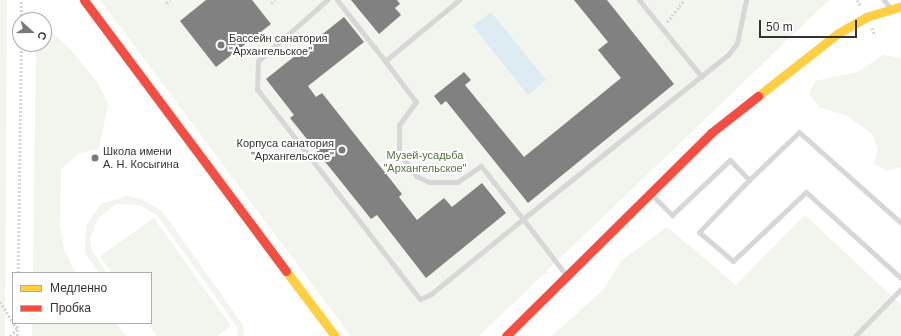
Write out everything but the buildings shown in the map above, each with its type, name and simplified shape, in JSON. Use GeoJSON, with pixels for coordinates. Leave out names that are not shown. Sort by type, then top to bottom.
{"type":"FeatureCollection","features":[{"type":"Feature","properties":{"kind":"street"},"geometry":{"type":"LineString","coordinates":[[84,0],[335,336]]}},
{"type":"Feature","properties":{"kind":"street"},"geometry":{"type":"LineString","coordinates":[[506,336],[711,132],[809,54],[866,16],[901,6]]}},
{"type":"Feature","properties":{"kind":"lane"},"geometry":{"type":"LineString","coordinates":[[327,0],[258,60],[257,89],[416,297],[425,298],[728,55],[737,43],[746,0]]}},
{"type":"Feature","properties":{"kind":"lane"},"geometry":{"type":"LineString","coordinates":[[337,0],[416,102],[399,125],[399,153],[406,166],[422,179],[442,184],[456,182],[481,166],[566,276]]}},
{"type":"Feature","properties":{"kind":"lane"},"geometry":{"type":"LineString","coordinates":[[385,62],[459,0]]}},
{"type":"Feature","properties":{"kind":"lane"},"geometry":{"type":"LineString","coordinates":[[639,0],[702,77]]}},
{"type":"Feature","properties":{"kind":"lane"},"geometry":{"type":"LineString","coordinates":[[884,0],[890,9]]}},
{"type":"Feature","properties":{"kind":"lane"},"geometry":{"type":"LineString","coordinates":[[901,223],[799,132],[749,180],[699,232],[733,261],[806,192],[901,278]]}},
{"type":"Feature","properties":{"kind":"lane"},"geometry":{"type":"LineString","coordinates":[[650,193],[672,215],[730,160],[749,180]]}},
{"type":"Feature","properties":{"kind":"lane"},"geometry":{"type":"LineString","coordinates":[[855,336],[901,289]]}},
{"type":"Feature","properties":{"kind":"path"},"geometry":{"type":"LineString","coordinates":[[21,0],[21,12]]}},
{"type":"Feature","properties":{"kind":"path"},"geometry":{"type":"LineString","coordinates":[[166,3],[170,0]]}},
{"type":"Feature","properties":{"kind":"path"},"geometry":{"type":"LineString","coordinates":[[271,4],[275,0]]}},
{"type":"Feature","properties":{"kind":"path"},"geometry":{"type":"LineString","coordinates":[[662,28],[684,0]]}},
{"type":"Feature","properties":{"kind":"path"},"geometry":{"type":"LineString","coordinates":[[18,272],[21,52]]}},
{"type":"Feature","properties":{"kind":"path"},"geometry":{"type":"LineString","coordinates":[[0,302],[12,321]]}},
{"type":"Feature","properties":{"kind":"path"},"geometry":{"type":"LineString","coordinates":[[14,324],[17,329]]}},
{"type":"Feature","properties":{"kind":"path"},"geometry":{"type":"LineString","coordinates":[[17,324],[17,336]]}},
{"type":"Feature","properties":{"kind":"path"},"geometry":{"type":"LineString","coordinates":[[10,336],[17,329]]}},
{"type":"Feature","properties":{"kind":"green space"},"geometry":{"type":"Polygon","coordinates":[[[0,0],[7,0],[5,336],[0,336],[0,0]]]}},
{"type":"Feature","properties":{"kind":"green space","name":"Музей-усадьба \"Архангельское\""},"geometry":{"type":"Polygon","coordinates":[[[100,0],[829,0],[479,336],[351,336],[100,0]]]}},
{"type":"Feature","properties":{"kind":"green space"},"geometry":{"type":"Polygon","coordinates":[[[52,32],[70,49],[98,83],[108,104],[99,149],[78,154],[61,169],[60,226],[64,249],[76,272],[33,272],[36,52],[52,52],[52,32]]]}},
{"type":"Feature","properties":{"kind":"green space"},"geometry":{"type":"Polygon","coordinates":[[[883,55],[901,58],[901,167],[887,171],[874,164],[878,149],[872,134],[848,116],[819,107],[809,94],[815,81],[858,72],[883,55]]]}},
{"type":"Feature","properties":{"kind":"green space"},"geometry":{"type":"Polygon","coordinates":[[[127,196],[141,199],[162,211],[243,325],[244,336],[238,336],[237,327],[157,215],[139,205],[116,204],[98,218],[90,239],[92,251],[106,272],[98,272],[85,253],[86,226],[101,204],[127,196]]]}},
{"type":"Feature","properties":{"kind":"green space"},"geometry":{"type":"Polygon","coordinates":[[[805,215],[901,305],[901,336],[552,336],[603,290],[622,260],[667,227],[736,285],[805,215]]]}},
{"type":"Feature","properties":{"kind":"green space"},"geometry":{"type":"Polygon","coordinates":[[[154,218],[231,326],[217,336],[157,336],[149,324],[152,324],[152,272],[111,272],[100,256],[154,218]]]}},
{"type":"Feature","properties":{"kind":"green space"},"geometry":{"type":"Polygon","coordinates":[[[32,324],[117,324],[126,336],[32,336],[32,324]]]}},
{"type":"Feature","properties":{"kind":"shaded area"},"geometry":{"type":"Polygon","coordinates":[[[491,12],[546,80],[528,95],[473,26],[491,12]]]}},
{"type":"Feature","properties":{"kind":"traffic: slow"},"geometry":{"type":"LineString","coordinates":[[758,96],[837,34],[866,17],[901,6]]}},
{"type":"Feature","properties":{"kind":"traffic: slow"},"geometry":{"type":"LineString","coordinates":[[286,271],[335,336]]}},
{"type":"Feature","properties":{"kind":"traffic: jam"},"geometry":{"type":"LineString","coordinates":[[84,0],[286,271]]}},
{"type":"Feature","properties":{"kind":"traffic: jam"},"geometry":{"type":"LineString","coordinates":[[506,336],[711,133],[758,96]]}},
{"type":"Feature","properties":{"kind":"place","name":"Бассейн санатория \"Архангельское\""},"geometry":{"type":"Point","coordinates":[221,45]}},
{"type":"Feature","properties":{"kind":"place","name":"Корпуса санатория \"Архангельское\""},"geometry":{"type":"Point","coordinates":[342,150]}},
{"type":"Feature","properties":{"kind":"place","name":"Школа имени А. Н. Косыгина"},"geometry":{"type":"Point","coordinates":[95,158]}}]}
